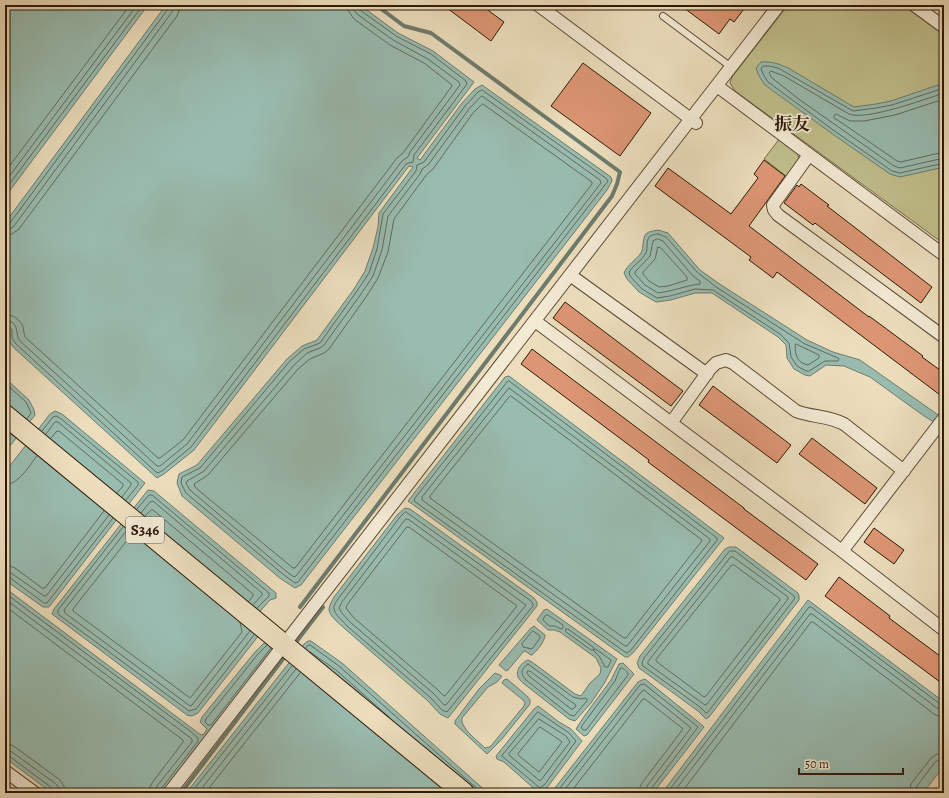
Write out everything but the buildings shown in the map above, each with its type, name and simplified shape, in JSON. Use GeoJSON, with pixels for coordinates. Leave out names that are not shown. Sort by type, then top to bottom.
{"type":"FeatureCollection","features":[{"type":"Feature","properties":{"kind":"main road","name":"S346"},"geometry":{"type":"LineString","coordinates":[[5,415],[464,793]]}},
{"type":"Feature","properties":{"kind":"street"},"geometry":{"type":"LineString","coordinates":[[538,5],[693,121]]}},
{"type":"Feature","properties":{"kind":"street"},"geometry":{"type":"LineString","coordinates":[[169,793],[288,648],[570,275],[693,121],[731,67],[779,5]]}},
{"type":"Feature","properties":{"kind":"street"},"geometry":{"type":"LineString","coordinates":[[914,5],[944,27]]}},
{"type":"Feature","properties":{"kind":"street"},"geometry":{"type":"LineString","coordinates":[[717,86],[944,255]]}},
{"type":"Feature","properties":{"kind":"street"},"geometry":{"type":"LineString","coordinates":[[810,155],[773,205],[774,210],[778,215],[944,338]]}},
{"type":"Feature","properties":{"kind":"street"},"geometry":{"type":"LineString","coordinates":[[570,275],[706,374]]}},
{"type":"Feature","properties":{"kind":"street"},"geometry":{"type":"LineString","coordinates":[[535,321],[842,551],[944,630]]}},
{"type":"Feature","properties":{"kind":"street"},"geometry":{"type":"LineString","coordinates":[[671,423],[706,374],[716,363],[726,360],[733,363],[796,411],[803,414],[837,420],[844,424],[904,471]]}},
{"type":"Feature","properties":{"kind":"street"},"geometry":{"type":"LineString","coordinates":[[842,551],[944,418]]}},
{"type":"Feature","properties":{"kind":"street"},"geometry":{"type":"LineString","coordinates":[[5,771],[35,793]]}},
{"type":"Feature","properties":{"kind":"lane"},"geometry":{"type":"LineString","coordinates":[[663,16],[731,67]]}},
{"type":"Feature","properties":{"kind":"shaded area"},"geometry":{"type":"Polygon","coordinates":[[[788,5],[905,5],[944,34],[944,244],[735,91],[730,83],[732,77],[788,5]]]}},
{"type":"Feature","properties":{"kind":"shaded area"},"geometry":{"type":"Polygon","coordinates":[[[780,138],[797,153],[799,159],[786,176],[764,159],[780,138]]]}},
{"type":"Feature","properties":{"kind":"water"},"geometry":{"type":"Polygon","coordinates":[[[5,5],[148,5],[5,197],[5,5]]]}},
{"type":"Feature","properties":{"kind":"water"},"geometry":{"type":"Polygon","coordinates":[[[166,5],[360,5],[398,33],[433,51],[474,82],[417,158],[420,160],[462,103],[475,89],[482,85],[611,177],[612,181],[607,190],[301,585],[295,588],[281,579],[182,496],[177,483],[179,474],[197,465],[287,359],[302,346],[317,340],[354,289],[365,271],[373,248],[378,227],[379,213],[413,167],[409,166],[194,450],[157,478],[13,347],[8,339],[9,332],[5,328],[5,223],[166,5]]]}},
{"type":"Feature","properties":{"kind":"water"},"geometry":{"type":"Polygon","coordinates":[[[761,62],[775,63],[788,68],[854,107],[891,101],[944,83],[944,167],[900,177],[890,174],[765,85],[756,68],[761,62]]]}},
{"type":"Feature","properties":{"kind":"water"},"geometry":{"type":"Polygon","coordinates":[[[658,230],[668,233],[700,270],[718,283],[807,340],[833,352],[860,360],[944,419],[944,428],[924,416],[870,377],[844,366],[826,365],[810,376],[794,369],[787,358],[786,345],[778,337],[712,293],[695,293],[671,300],[656,302],[639,292],[627,279],[624,273],[641,253],[646,234],[658,230]]]}},
{"type":"Feature","properties":{"kind":"water"},"geometry":{"type":"Polygon","coordinates":[[[509,376],[724,538],[633,653],[628,657],[625,657],[408,501],[505,377],[509,376]]]}},
{"type":"Feature","properties":{"kind":"water"},"geometry":{"type":"Polygon","coordinates":[[[5,378],[29,400],[35,415],[5,452],[5,378]]]}},
{"type":"Feature","properties":{"kind":"water"},"geometry":{"type":"Polygon","coordinates":[[[55,411],[62,414],[145,483],[49,607],[43,607],[5,580],[5,472],[50,414],[55,411]]]}},
{"type":"Feature","properties":{"kind":"water"},"geometry":{"type":"Polygon","coordinates":[[[148,490],[154,491],[276,593],[276,598],[270,600],[255,617],[259,635],[198,713],[192,716],[187,715],[52,614],[54,609],[148,490]]]}},
{"type":"Feature","properties":{"kind":"water"},"geometry":{"type":"Polygon","coordinates":[[[405,508],[410,509],[534,598],[537,602],[537,606],[448,718],[440,714],[428,701],[337,622],[329,610],[334,597],[397,515],[405,508]]]}},
{"type":"Feature","properties":{"kind":"water"},"geometry":{"type":"Polygon","coordinates":[[[729,547],[736,547],[798,593],[799,600],[706,719],[698,711],[639,668],[637,663],[640,656],[725,549],[729,547]]]}},
{"type":"Feature","properties":{"kind":"water"},"geometry":{"type":"Polygon","coordinates":[[[5,588],[201,735],[204,734],[207,729],[200,722],[202,717],[255,652],[268,640],[281,642],[163,793],[52,793],[5,758],[5,588]]]}},
{"type":"Feature","properties":{"kind":"water"},"geometry":{"type":"Polygon","coordinates":[[[808,600],[944,702],[944,766],[923,793],[662,793],[808,600]]]}},
{"type":"Feature","properties":{"kind":"water"},"geometry":{"type":"Polygon","coordinates":[[[547,609],[617,659],[605,682],[591,703],[575,721],[569,719],[523,683],[518,678],[517,674],[523,663],[528,660],[575,694],[581,696],[590,683],[600,674],[601,668],[596,658],[560,632],[548,630],[537,620],[544,610],[547,609]]]}},
{"type":"Feature","properties":{"kind":"water"},"geometry":{"type":"Polygon","coordinates":[[[534,626],[545,635],[542,643],[532,655],[525,651],[523,652],[506,671],[499,665],[534,626]]]}},
{"type":"Feature","properties":{"kind":"water"},"geometry":{"type":"Polygon","coordinates":[[[311,641],[342,663],[488,793],[186,793],[304,644],[311,641]]]}},
{"type":"Feature","properties":{"kind":"water"},"geometry":{"type":"Polygon","coordinates":[[[623,663],[634,674],[587,735],[584,736],[576,729],[611,680],[619,664],[623,663]]]}},
{"type":"Feature","properties":{"kind":"water"},"geometry":{"type":"Polygon","coordinates":[[[495,673],[502,676],[497,682],[488,687],[462,718],[462,722],[467,730],[485,748],[490,747],[525,703],[502,683],[504,680],[507,679],[527,696],[530,700],[530,704],[502,739],[487,754],[455,724],[455,721],[479,689],[495,673]]]}},
{"type":"Feature","properties":{"kind":"water"},"geometry":{"type":"Polygon","coordinates":[[[645,679],[704,727],[653,793],[551,793],[638,682],[645,679]]]}},
{"type":"Feature","properties":{"kind":"water"},"geometry":{"type":"Polygon","coordinates":[[[538,706],[571,729],[582,741],[543,793],[539,793],[504,762],[497,759],[496,756],[538,706]]]}},
{"type":"Feature","properties":{"kind":"waterway"},"geometry":{"type":"LineString","coordinates":[[300,607],[612,196],[620,172],[431,33],[404,26],[376,5]]}},
{"type":"Feature","properties":{"kind":"waterway"},"geometry":{"type":"LineString","coordinates":[[293,646],[323,607]]}},
{"type":"Feature","properties":{"kind":"waterway"},"geometry":{"type":"LineString","coordinates":[[181,793],[286,655]]}},
{"type":"Feature","properties":{"kind":"waterway"},"geometry":{"type":"LineString","coordinates":[[5,785],[16,793]]}},
{"type":"Feature","properties":{"kind":"district","name":"振友"},"geometry":{"type":"Point","coordinates":[792,124]}}]}
